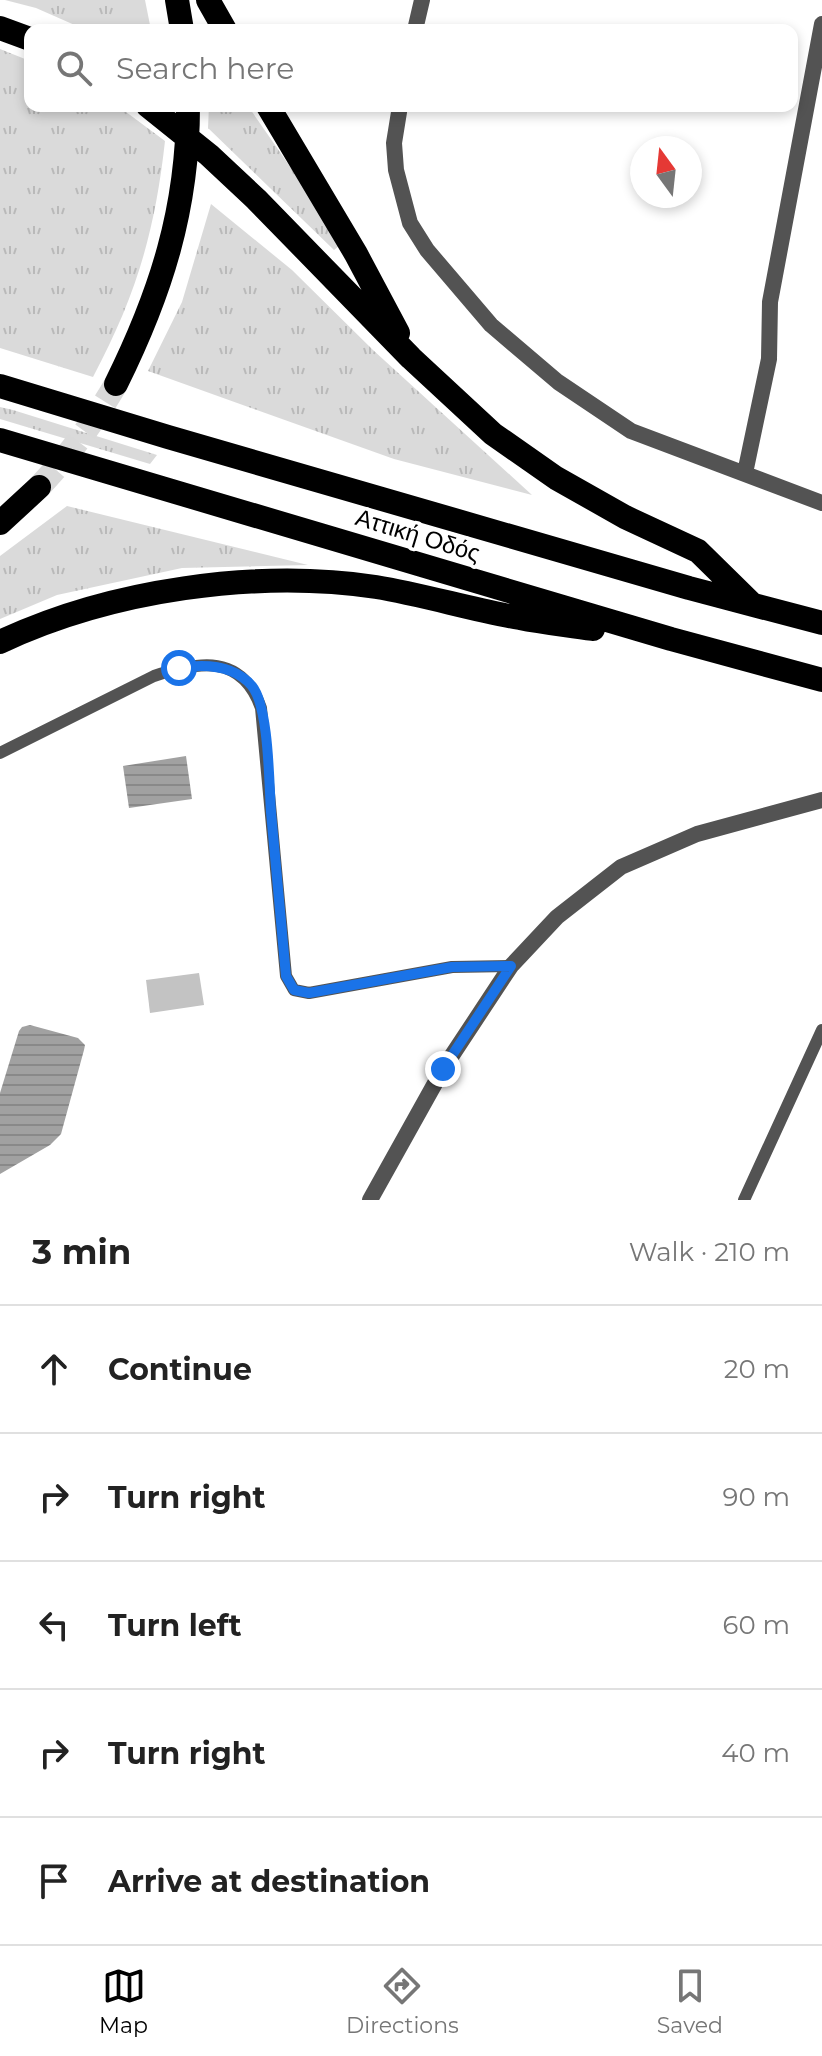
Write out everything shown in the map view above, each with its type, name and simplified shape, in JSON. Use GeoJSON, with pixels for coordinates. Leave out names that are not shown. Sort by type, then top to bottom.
{"type":"FeatureCollection","features":[{"type":"Feature","properties":{"kind":"highway"},"geometry":{"type":"LineString","coordinates":[[177,0],[181,24]]}},
{"type":"Feature","properties":{"kind":"highway"},"geometry":{"type":"LineString","coordinates":[[208,0],[222,24]]}},
{"type":"Feature","properties":{"kind":"highway"},"geometry":{"type":"LineString","coordinates":[[0,28],[24,37]]}},
{"type":"Feature","properties":{"kind":"highway"},"geometry":{"type":"LineString","coordinates":[[155,112],[209,155],[256,199],[411,358],[493,434],[556,478],[625,517],[698,551],[754,606]]}},
{"type":"Feature","properties":{"kind":"highway"},"geometry":{"type":"LineString","coordinates":[[116,384],[144,328],[165,269],[185,169],[188,112]]}},
{"type":"Feature","properties":{"kind":"highway"},"geometry":{"type":"LineString","coordinates":[[272,112],[356,254],[411,358]]}},
{"type":"Feature","properties":{"kind":"highway","name":"Αττική Οδός"},"geometry":{"type":"LineString","coordinates":[[0,386],[754,606],[822,623]]}},
{"type":"Feature","properties":{"kind":"highway","name":"Αττική Οδός"},"geometry":{"type":"LineString","coordinates":[[0,440],[671,639],[822,680]]}},
{"type":"Feature","properties":{"kind":"highway"},"geometry":{"type":"LineString","coordinates":[[0,523],[39,487]]}},
{"type":"Feature","properties":{"kind":"highway"},"geometry":{"type":"LineString","coordinates":[[0,642],[74,614],[175,590],[242,582],[312,581],[373,587],[437,598],[518,618],[671,639]]}},
{"type":"Feature","properties":{"kind":"street"},"geometry":{"type":"LineString","coordinates":[[416,24],[422,0]]}},
{"type":"Feature","properties":{"kind":"street"},"geometry":{"type":"LineString","coordinates":[[745,473],[769,359],[770,302],[822,24]]}},
{"type":"Feature","properties":{"kind":"street"},"geometry":{"type":"LineString","coordinates":[[399,112],[394,143],[396,170],[410,223],[427,250],[491,325],[558,382],[631,431],[822,503]]}},
{"type":"Feature","properties":{"kind":"street"},"geometry":{"type":"LineString","coordinates":[[370,1200],[443,1069],[511,966],[557,917],[621,867],[697,834],[822,800]]}},
{"type":"Feature","properties":{"kind":"lane"},"geometry":{"type":"LineString","coordinates":[[0,753],[154,676],[202,664],[225,668],[242,676],[254,689],[261,708],[286,976],[294,990],[309,993],[452,967],[511,966]]}},
{"type":"Feature","properties":{"kind":"lane"},"geometry":{"type":"LineString","coordinates":[[744,1200],[822,1030]]}},
{"type":"Feature","properties":{"kind":"green space"},"geometry":{"type":"Polygon","coordinates":[[[5,0],[145,0],[150,24],[72,24],[36,8],[5,0]]]}},
{"type":"Feature","properties":{"kind":"green space"},"geometry":{"type":"Polygon","coordinates":[[[0,49],[24,59],[24,112],[126,112],[165,141],[156,205],[141,263],[121,319],[93,377],[0,348],[0,49]]]}},
{"type":"Feature","properties":{"kind":"green space"},"geometry":{"type":"Polygon","coordinates":[[[209,112],[252,112],[343,243],[334,250],[208,128],[209,112]]]}},
{"type":"Feature","properties":{"kind":"green space"},"geometry":{"type":"Polygon","coordinates":[[[211,204],[292,270],[373,350],[532,495],[394,459],[148,371],[182,302],[211,204]]]}},
{"type":"Feature","properties":{"kind":"green space"},"geometry":{"type":"Polygon","coordinates":[[[0,407],[157,455],[150,464],[0,419],[0,407]]]}},
{"type":"Feature","properties":{"kind":"green space"},"geometry":{"type":"Polygon","coordinates":[[[67,506],[308,565],[182,568],[57,595],[0,619],[0,556],[67,506]]]}},
{"type":"Feature","properties":{"kind":"shaded area"},"geometry":{"type":"Polygon","coordinates":[[[186,756],[192,799],[129,808],[123,766],[186,756]]]}},
{"type":"Feature","properties":{"kind":"shaded area"},"geometry":{"type":"Polygon","coordinates":[[[30,1025],[78,1038],[85,1045],[84,1050],[61,1134],[50,1145],[0,1174],[0,1093],[19,1031],[30,1025]]]}},
{"type":"Feature","properties":{"kind":"building"},"geometry":{"type":"Polygon","coordinates":[[[199,973],[204,1005],[150,1013],[146,980],[199,973]]]}},
{"type":"Feature","properties":{"kind":"tunnel"},"geometry":{"type":"LineString","coordinates":[[39,487],[80,438],[116,384]]}},
{"type":"Feature","properties":{"kind":"route"},"geometry":{"type":"LineString","coordinates":[[179,668],[202,664],[225,668],[242,676],[254,689],[261,708],[286,976],[294,990],[309,993],[452,967],[511,966],[443,1069]]}}]}
